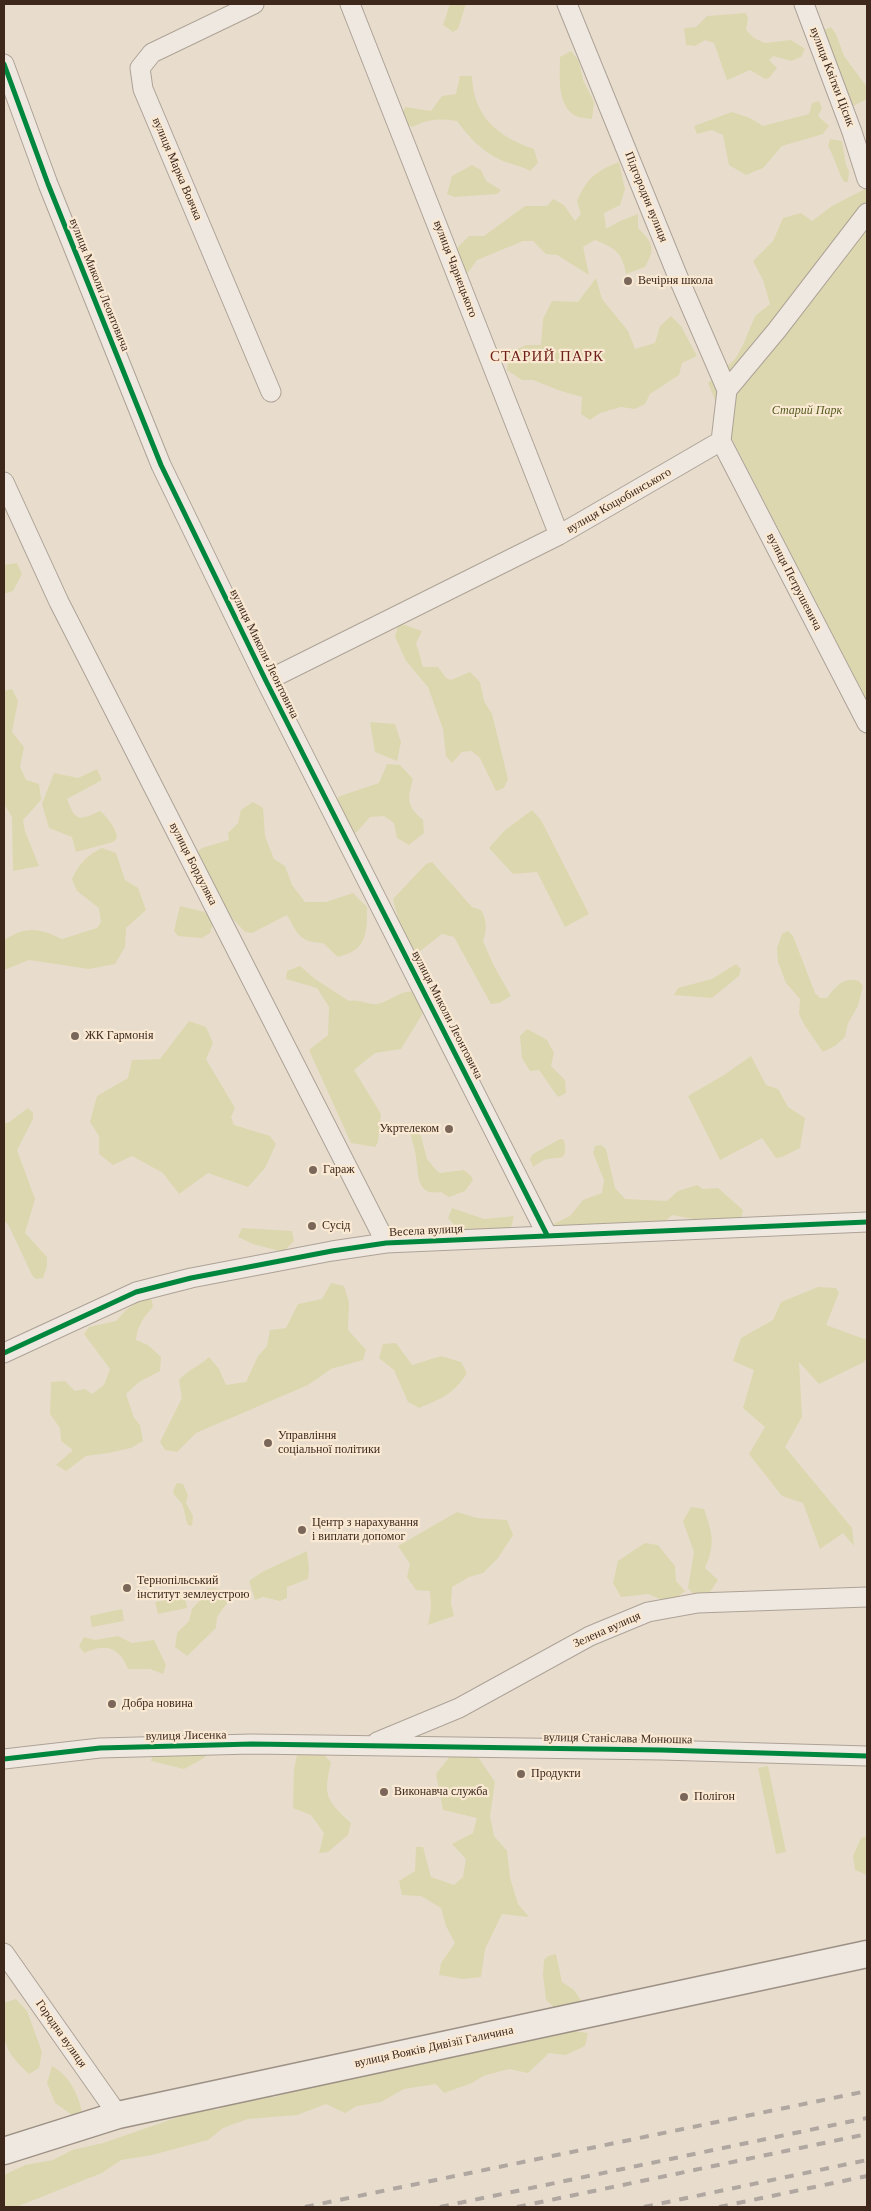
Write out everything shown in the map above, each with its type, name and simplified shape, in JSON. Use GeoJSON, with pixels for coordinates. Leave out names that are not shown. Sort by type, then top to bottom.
{"type":"FeatureCollection","features":[{"type":"Feature","properties":{"kind":"main road","name":"вулиця Вояків Дивізії Галичина"},"geometry":{"type":"LineString","coordinates":[[4,2151],[118,2116],[867,1954]]}},
{"type":"Feature","properties":{"kind":"street","name":"вулиця Марка Вовчка"},"geometry":{"type":"LineString","coordinates":[[254,4],[152,53],[140,68],[143,89],[270,392]]}},
{"type":"Feature","properties":{"kind":"street","name":"вулиця Чарнецького"},"geometry":{"type":"LineString","coordinates":[[350,4],[559,535]]}},
{"type":"Feature","properties":{"kind":"street","name":"Підгородня вулиця"},"geometry":{"type":"LineString","coordinates":[[567,4],[678,277],[727,390]]}},
{"type":"Feature","properties":{"kind":"street","name":"вулиця Квітки Цісик"},"geometry":{"type":"LineString","coordinates":[[804,4],[852,132],[867,179]]}},
{"type":"Feature","properties":{"kind":"street","name":"вулиця Миколи Леонтовича"},"geometry":{"type":"LineString","coordinates":[[4,64],[48,184],[161,465],[266,681],[546,1235]]}},
{"type":"Feature","properties":{"kind":"street"},"geometry":{"type":"LineString","coordinates":[[721,441],[727,390],[777,330],[867,213]]}},
{"type":"Feature","properties":{"kind":"street","name":"вулиця Коцюбинського"},"geometry":{"type":"LineString","coordinates":[[266,681],[559,535],[721,441]]}},
{"type":"Feature","properties":{"kind":"street","name":"вулиця Петрушевича"},"geometry":{"type":"LineString","coordinates":[[721,441],[867,723]]}},
{"type":"Feature","properties":{"kind":"street","name":"вулиця Бордуляка"},"geometry":{"type":"LineString","coordinates":[[4,482],[59,602],[386,1243]]}},
{"type":"Feature","properties":{"kind":"street","name":"Весела вулиця"},"geometry":{"type":"LineString","coordinates":[[4,1353],[136,1292],[191,1278],[332,1251],[386,1243],[867,1222]]}},
{"type":"Feature","properties":{"kind":"street","name":"Зелена вулиця"},"geometry":{"type":"LineString","coordinates":[[369,1745],[460,1708],[590,1636],[648,1612],[698,1604],[867,1598]]}},
{"type":"Feature","properties":{"kind":"street","name":"вулиця Лисенка"},"geometry":{"type":"LineString","coordinates":[[4,1759],[100,1748],[252,1744],[369,1745]]}},
{"type":"Feature","properties":{"kind":"street","name":"вулиця Станіслава Монюшка"},"geometry":{"type":"LineString","coordinates":[[369,1745],[867,1756]]}},
{"type":"Feature","properties":{"kind":"street","name":"Городна вулиця"},"geometry":{"type":"LineString","coordinates":[[4,1953],[118,2116]]}},
{"type":"Feature","properties":{"kind":"green space"},"geometry":{"type":"Polygon","coordinates":[[[450,4],[466,4],[458,29],[453,32],[443,25],[450,4]]]}},
{"type":"Feature","properties":{"kind":"green space"},"geometry":{"type":"Polygon","coordinates":[[[746,13],[748,18],[746,30],[754,38],[765,43],[791,40],[805,49],[801,57],[791,61],[773,56],[769,60],[777,68],[769,78],[765,79],[750,70],[727,80],[714,43],[705,40],[695,46],[686,45],[684,28],[696,27],[707,16],[746,13]]]}},
{"type":"Feature","properties":{"kind":"green space"},"geometry":{"type":"Polygon","coordinates":[[[831,27],[836,34],[844,56],[867,87],[867,99],[853,106],[822,31],[831,27]]]}},
{"type":"Feature","properties":{"kind":"green space"},"geometry":{"type":"Polygon","coordinates":[[[571,51],[579,61],[583,80],[594,102],[592,119],[572,114],[563,100],[560,86],[560,57],[571,51]]]}},
{"type":"Feature","properties":{"kind":"green space"},"geometry":{"type":"Polygon","coordinates":[[[460,76],[472,76],[473,90],[477,103],[490,123],[509,138],[534,149],[538,163],[530,171],[505,162],[488,153],[471,138],[457,121],[434,120],[412,127],[400,121],[405,107],[431,111],[442,96],[456,94],[460,76]]]}},
{"type":"Feature","properties":{"kind":"green space"},"geometry":{"type":"Polygon","coordinates":[[[819,101],[822,108],[818,116],[829,126],[823,134],[782,146],[763,168],[746,175],[729,165],[723,135],[712,130],[697,134],[694,126],[732,112],[750,118],[763,126],[809,114],[812,103],[819,101]]]}},
{"type":"Feature","properties":{"kind":"green space"},"geometry":{"type":"Polygon","coordinates":[[[830,139],[842,141],[846,165],[849,171],[848,182],[844,182],[828,146],[830,139]]]}},
{"type":"Feature","properties":{"kind":"green space"},"geometry":{"type":"Polygon","coordinates":[[[619,162],[625,189],[620,205],[604,213],[606,229],[638,214],[638,228],[650,242],[652,250],[645,267],[626,274],[620,256],[613,248],[595,240],[583,247],[589,275],[557,255],[546,254],[533,241],[523,241],[477,260],[467,274],[457,258],[457,248],[469,236],[484,236],[525,206],[547,206],[553,199],[564,205],[575,221],[581,214],[577,201],[585,186],[598,172],[619,162]]]}},
{"type":"Feature","properties":{"kind":"green space"},"geometry":{"type":"Polygon","coordinates":[[[472,165],[481,170],[486,181],[501,190],[497,194],[454,197],[447,194],[452,176],[472,165]]]}},
{"type":"Feature","properties":{"kind":"green space","name":"Старий Парк"},"geometry":{"type":"Polygon","coordinates":[[[867,188],[867,702],[729,433],[708,383],[735,359],[755,316],[770,304],[763,280],[753,261],[773,241],[783,218],[801,213],[812,221],[832,206],[867,188]]]}},
{"type":"Feature","properties":{"kind":"green space"},"geometry":{"type":"Polygon","coordinates":[[[596,278],[602,299],[628,331],[635,349],[655,343],[660,326],[671,316],[681,326],[697,356],[682,363],[679,375],[650,394],[645,404],[635,409],[621,407],[600,413],[590,420],[581,414],[582,397],[533,380],[522,380],[507,370],[509,353],[526,345],[541,345],[543,319],[552,301],[578,302],[596,278]]]}},
{"type":"Feature","properties":{"kind":"green space"},"geometry":{"type":"Polygon","coordinates":[[[17,563],[22,574],[13,591],[4,594],[4,565],[17,563]]]}},
{"type":"Feature","properties":{"kind":"green space"},"geometry":{"type":"Polygon","coordinates":[[[399,623],[422,631],[416,643],[423,667],[438,667],[446,678],[451,680],[470,672],[480,682],[484,701],[492,714],[508,779],[504,788],[496,791],[480,758],[471,751],[462,752],[452,763],[446,756],[443,729],[428,687],[406,661],[395,637],[399,623]]]}},
{"type":"Feature","properties":{"kind":"green space"},"geometry":{"type":"Polygon","coordinates":[[[12,689],[18,701],[12,732],[24,747],[20,767],[26,780],[39,784],[41,800],[23,820],[25,831],[39,866],[13,871],[12,817],[4,804],[4,691],[12,689]]]}},
{"type":"Feature","properties":{"kind":"green space"},"geometry":{"type":"Polygon","coordinates":[[[370,722],[395,724],[401,742],[397,761],[375,752],[370,722]]]}},
{"type":"Feature","properties":{"kind":"green space"},"geometry":{"type":"Polygon","coordinates":[[[387,764],[400,765],[413,779],[409,798],[414,811],[423,820],[424,833],[409,845],[397,838],[394,823],[384,816],[370,817],[357,832],[344,836],[329,805],[340,796],[379,783],[387,764]]]}},
{"type":"Feature","properties":{"kind":"green space"},"geometry":{"type":"Polygon","coordinates":[[[97,769],[102,780],[67,799],[76,816],[87,817],[100,811],[111,823],[117,838],[113,842],[76,852],[72,837],[49,828],[42,804],[54,773],[78,778],[97,769]]]}},
{"type":"Feature","properties":{"kind":"green space"},"geometry":{"type":"Polygon","coordinates":[[[253,802],[263,808],[265,836],[274,859],[285,866],[292,885],[305,902],[326,902],[353,893],[367,907],[366,932],[364,939],[355,950],[338,957],[323,943],[309,941],[300,936],[287,915],[252,933],[245,932],[198,881],[194,866],[197,852],[202,848],[229,840],[228,833],[238,823],[241,810],[253,802]]]}},
{"type":"Feature","properties":{"kind":"green space"},"geometry":{"type":"Polygon","coordinates":[[[532,810],[541,820],[589,914],[565,927],[537,872],[513,874],[489,848],[504,831],[532,810]]]}},
{"type":"Feature","properties":{"kind":"green space"},"geometry":{"type":"Polygon","coordinates":[[[102,848],[116,853],[125,880],[138,888],[146,910],[126,928],[125,947],[115,964],[89,969],[29,960],[4,970],[4,940],[12,935],[33,930],[62,939],[97,928],[101,922],[99,908],[77,891],[72,879],[84,860],[102,848]]]}},
{"type":"Feature","properties":{"kind":"green space"},"geometry":{"type":"Polygon","coordinates":[[[432,862],[472,907],[481,910],[483,914],[486,925],[483,941],[494,966],[511,996],[499,1003],[491,1004],[454,937],[442,934],[415,955],[401,929],[393,899],[426,864],[432,862]]]}},
{"type":"Feature","properties":{"kind":"green space"},"geometry":{"type":"Polygon","coordinates":[[[180,906],[205,912],[213,923],[210,933],[202,938],[178,936],[174,931],[180,906]]]}},
{"type":"Feature","properties":{"kind":"green space"},"geometry":{"type":"Polygon","coordinates":[[[788,931],[793,936],[815,993],[820,998],[827,998],[844,981],[859,981],[863,986],[858,1006],[848,1023],[845,1037],[835,1046],[823,1052],[799,1014],[800,999],[786,983],[778,962],[777,948],[782,934],[788,931]]]}},
{"type":"Feature","properties":{"kind":"green space"},"geometry":{"type":"Polygon","coordinates":[[[736,964],[741,969],[739,976],[712,998],[674,995],[678,988],[712,979],[736,964]]]}},
{"type":"Feature","properties":{"kind":"green space"},"geometry":{"type":"Polygon","coordinates":[[[300,966],[315,979],[349,1001],[377,1004],[405,992],[414,992],[426,1008],[401,1049],[375,1053],[354,1070],[381,1114],[378,1142],[375,1147],[351,1143],[309,1050],[328,1035],[329,1007],[317,988],[286,979],[287,971],[300,966]]]}},
{"type":"Feature","properties":{"kind":"green space"},"geometry":{"type":"Polygon","coordinates":[[[189,1021],[206,1027],[213,1043],[206,1059],[235,1108],[231,1117],[234,1125],[270,1136],[276,1144],[265,1168],[248,1187],[208,1173],[179,1194],[163,1173],[132,1156],[113,1165],[99,1154],[99,1136],[90,1122],[97,1096],[128,1078],[132,1060],[160,1059],[189,1021]]]}},
{"type":"Feature","properties":{"kind":"green space"},"geometry":{"type":"Polygon","coordinates":[[[527,1029],[547,1040],[554,1053],[551,1066],[565,1080],[566,1093],[558,1097],[539,1070],[530,1071],[522,1058],[520,1036],[527,1029]]]}},
{"type":"Feature","properties":{"kind":"green space"},"geometry":{"type":"Polygon","coordinates":[[[751,1056],[766,1085],[778,1089],[788,1107],[805,1118],[800,1148],[776,1158],[762,1138],[720,1160],[688,1096],[724,1075],[751,1056]]]}},
{"type":"Feature","properties":{"kind":"green space"},"geometry":{"type":"Polygon","coordinates":[[[28,1108],[33,1113],[33,1119],[17,1150],[35,1199],[25,1233],[47,1257],[47,1266],[43,1278],[36,1279],[32,1275],[9,1226],[4,1220],[4,1123],[8,1123],[28,1108]]]}},
{"type":"Feature","properties":{"kind":"green space"},"geometry":{"type":"Polygon","coordinates":[[[412,1125],[421,1136],[427,1159],[436,1170],[440,1173],[464,1170],[471,1176],[473,1180],[465,1191],[449,1197],[441,1192],[427,1191],[423,1188],[420,1183],[415,1150],[408,1127],[412,1125]]]}},
{"type":"Feature","properties":{"kind":"green space"},"geometry":{"type":"Polygon","coordinates":[[[560,1139],[564,1140],[565,1153],[563,1156],[561,1158],[544,1160],[533,1167],[530,1159],[533,1154],[560,1139]]]}},
{"type":"Feature","properties":{"kind":"green space"},"geometry":{"type":"Polygon","coordinates":[[[601,1145],[606,1149],[615,1188],[625,1199],[667,1201],[678,1191],[697,1185],[703,1189],[718,1188],[743,1210],[740,1223],[736,1227],[672,1215],[662,1224],[555,1230],[551,1225],[570,1216],[583,1200],[602,1193],[604,1180],[593,1153],[595,1146],[601,1145]]]}},
{"type":"Feature","properties":{"kind":"green space"},"geometry":{"type":"Polygon","coordinates":[[[452,1208],[484,1219],[514,1216],[510,1231],[464,1236],[448,1218],[452,1208]]]}},
{"type":"Feature","properties":{"kind":"green space"},"geometry":{"type":"Polygon","coordinates":[[[242,1228],[292,1231],[294,1241],[283,1252],[253,1244],[238,1237],[242,1228]]]}},
{"type":"Feature","properties":{"kind":"green space"},"geometry":{"type":"Polygon","coordinates":[[[331,1283],[344,1286],[349,1302],[348,1330],[366,1350],[363,1360],[331,1369],[308,1385],[196,1433],[177,1452],[165,1450],[160,1442],[182,1398],[179,1380],[209,1357],[219,1369],[226,1385],[246,1382],[258,1356],[267,1346],[270,1330],[286,1328],[298,1304],[322,1299],[331,1283]]]}},
{"type":"Feature","properties":{"kind":"green space"},"geometry":{"type":"Polygon","coordinates":[[[818,1287],[836,1288],[839,1293],[826,1325],[867,1340],[867,1357],[864,1362],[819,1384],[799,1362],[802,1417],[785,1447],[852,1528],[854,1546],[843,1533],[820,1549],[803,1503],[782,1496],[749,1454],[765,1427],[743,1408],[754,1370],[733,1361],[741,1338],[773,1320],[781,1302],[818,1287]]]}},
{"type":"Feature","properties":{"kind":"green space"},"geometry":{"type":"Polygon","coordinates":[[[150,1293],[153,1307],[142,1322],[136,1340],[148,1345],[161,1357],[160,1371],[139,1382],[126,1394],[134,1418],[140,1425],[143,1441],[131,1448],[86,1456],[66,1471],[56,1465],[73,1450],[61,1441],[60,1428],[50,1414],[51,1382],[65,1381],[75,1391],[85,1389],[92,1394],[104,1385],[110,1369],[84,1334],[89,1327],[116,1321],[126,1310],[150,1293]]]}},
{"type":"Feature","properties":{"kind":"green space"},"geometry":{"type":"Polygon","coordinates":[[[396,1343],[412,1365],[441,1356],[461,1362],[467,1373],[452,1391],[434,1402],[419,1408],[408,1402],[394,1370],[379,1358],[383,1344],[396,1343]]]}},
{"type":"Feature","properties":{"kind":"green space"},"geometry":{"type":"Polygon","coordinates":[[[177,1483],[183,1484],[188,1495],[186,1503],[193,1516],[192,1526],[188,1525],[182,1504],[173,1493],[177,1483]]]}},
{"type":"Feature","properties":{"kind":"green space"},"geometry":{"type":"Polygon","coordinates":[[[691,1507],[704,1509],[712,1538],[711,1552],[705,1568],[718,1580],[710,1592],[696,1597],[688,1588],[694,1552],[683,1521],[691,1507]]]}},
{"type":"Feature","properties":{"kind":"green space"},"geometry":{"type":"Polygon","coordinates":[[[457,1512],[477,1518],[507,1520],[513,1535],[498,1558],[483,1573],[469,1577],[452,1587],[451,1603],[454,1616],[428,1625],[431,1608],[430,1591],[416,1590],[407,1577],[410,1564],[398,1546],[457,1512]]]}},
{"type":"Feature","properties":{"kind":"green space"},"geometry":{"type":"Polygon","coordinates":[[[645,1543],[658,1545],[675,1566],[676,1581],[685,1591],[670,1603],[648,1594],[621,1597],[613,1583],[618,1561],[645,1543]]]}},
{"type":"Feature","properties":{"kind":"green space"},"geometry":{"type":"Polygon","coordinates":[[[307,1551],[308,1579],[287,1587],[287,1598],[280,1601],[263,1597],[255,1600],[249,1581],[262,1572],[307,1551]]]}},
{"type":"Feature","properties":{"kind":"green space"},"geometry":{"type":"Polygon","coordinates":[[[215,1588],[225,1591],[227,1603],[217,1617],[216,1628],[187,1656],[175,1647],[177,1633],[189,1621],[192,1609],[202,1598],[206,1589],[215,1588]]]}},
{"type":"Feature","properties":{"kind":"green space"},"geometry":{"type":"Polygon","coordinates":[[[185,1596],[187,1608],[158,1614],[155,1602],[185,1596]]]}},
{"type":"Feature","properties":{"kind":"green space"},"geometry":{"type":"Polygon","coordinates":[[[122,1609],[124,1621],[92,1627],[90,1616],[122,1609]]]}},
{"type":"Feature","properties":{"kind":"green space"},"geometry":{"type":"Polygon","coordinates":[[[118,1636],[132,1643],[154,1640],[166,1665],[163,1674],[150,1669],[128,1669],[121,1656],[111,1649],[99,1648],[84,1653],[79,1646],[84,1637],[95,1640],[118,1636]]]}},
{"type":"Feature","properties":{"kind":"green space"},"geometry":{"type":"Polygon","coordinates":[[[194,1736],[207,1745],[209,1751],[204,1758],[184,1769],[151,1761],[154,1750],[174,1740],[194,1736]]]}},
{"type":"Feature","properties":{"kind":"green space"},"geometry":{"type":"Polygon","coordinates":[[[317,1748],[331,1762],[327,1783],[329,1797],[336,1809],[351,1823],[348,1835],[328,1852],[319,1853],[324,1833],[311,1815],[293,1808],[294,1770],[298,1749],[317,1748]]]}},
{"type":"Feature","properties":{"kind":"green space"},"geometry":{"type":"Polygon","coordinates":[[[476,1754],[495,1782],[490,1816],[494,1836],[507,1851],[510,1878],[518,1904],[529,1917],[502,1914],[485,1949],[481,1977],[463,1979],[439,1975],[441,1963],[455,1943],[446,1926],[441,1908],[421,1896],[402,1895],[399,1881],[415,1871],[416,1847],[423,1847],[431,1877],[454,1885],[463,1877],[466,1859],[452,1844],[473,1833],[477,1818],[443,1810],[436,1774],[450,1756],[476,1754]]]}},
{"type":"Feature","properties":{"kind":"green space"},"geometry":{"type":"Polygon","coordinates":[[[768,1766],[786,1852],[776,1854],[758,1768],[768,1766]]]}},
{"type":"Feature","properties":{"kind":"green space"},"geometry":{"type":"Polygon","coordinates":[[[867,1836],[867,1875],[855,1870],[853,1856],[861,1838],[867,1836]]]}},
{"type":"Feature","properties":{"kind":"green space"},"geometry":{"type":"Polygon","coordinates":[[[556,1954],[562,1982],[574,1990],[582,2002],[577,2006],[556,2009],[546,2000],[543,1975],[544,1960],[548,1956],[556,1954]]]}},
{"type":"Feature","properties":{"kind":"green space"},"geometry":{"type":"Polygon","coordinates":[[[16,1999],[27,2011],[42,2052],[39,2068],[29,2074],[8,2050],[4,2035],[4,2003],[16,1999]]]}},
{"type":"Feature","properties":{"kind":"green space"},"geometry":{"type":"Polygon","coordinates":[[[566,2030],[588,2033],[585,2046],[566,2055],[549,2053],[528,2073],[509,2069],[483,2076],[472,2083],[444,2093],[436,2084],[404,2089],[381,2102],[357,2106],[345,2113],[326,2104],[297,2115],[248,2119],[223,2128],[208,2140],[152,2155],[121,2160],[102,2173],[16,2207],[4,2207],[4,2175],[25,2165],[53,2160],[72,2150],[103,2143],[204,2109],[218,2110],[239,2096],[275,2097],[319,2083],[566,2030]]]}},
{"type":"Feature","properties":{"kind":"green space"},"geometry":{"type":"Polygon","coordinates":[[[52,2066],[64,2075],[72,2086],[82,2111],[72,2115],[55,2103],[47,2083],[52,2066]]]}},
{"type":"Feature","properties":{"kind":"railway"},"geometry":{"type":"LineString","coordinates":[[305,2207],[867,2091]]}},
{"type":"Feature","properties":{"kind":"railway"},"geometry":{"type":"LineString","coordinates":[[440,2207],[867,2118]]}},
{"type":"Feature","properties":{"kind":"railway"},"geometry":{"type":"LineString","coordinates":[[517,2207],[867,2134]]}},
{"type":"Feature","properties":{"kind":"railway"},"geometry":{"type":"LineString","coordinates":[[644,2207],[867,2160]]}},
{"type":"Feature","properties":{"kind":"railway"},"geometry":{"type":"LineString","coordinates":[[719,2207],[867,2176]]}},
{"type":"Feature","properties":{"kind":"cycle path"},"geometry":{"type":"LineString","coordinates":[[4,64],[48,184],[161,465],[266,681],[547,1235]]}},
{"type":"Feature","properties":{"kind":"cycle path"},"geometry":{"type":"LineString","coordinates":[[4,1353],[136,1292],[191,1278],[332,1251],[386,1243],[867,1222]]}},
{"type":"Feature","properties":{"kind":"cycle path"},"geometry":{"type":"LineString","coordinates":[[4,1759],[100,1748],[252,1744],[661,1750],[867,1756]]}},
{"type":"Feature","properties":{"kind":"place","name":"Вечірня школа"},"geometry":{"type":"Point","coordinates":[628,281]}},
{"type":"Feature","properties":{"kind":"place","name":"ЖК Гармонія"},"geometry":{"type":"Point","coordinates":[75,1036]}},
{"type":"Feature","properties":{"kind":"place","name":"Укртелеком"},"geometry":{"type":"Point","coordinates":[449,1129]}},
{"type":"Feature","properties":{"kind":"place","name":"Гараж"},"geometry":{"type":"Point","coordinates":[313,1170]}},
{"type":"Feature","properties":{"kind":"place","name":"Сусід"},"geometry":{"type":"Point","coordinates":[312,1226]}},
{"type":"Feature","properties":{"kind":"place","name":"Управління соціальної політики"},"geometry":{"type":"Point","coordinates":[268,1443]}},
{"type":"Feature","properties":{"kind":"place","name":"Центр з нарахування і виплати допомог"},"geometry":{"type":"Point","coordinates":[302,1530]}},
{"type":"Feature","properties":{"kind":"place","name":"Тернопільський інститут землеустрою"},"geometry":{"type":"Point","coordinates":[127,1588]}},
{"type":"Feature","properties":{"kind":"place","name":"Добра новина"},"geometry":{"type":"Point","coordinates":[112,1704]}},
{"type":"Feature","properties":{"kind":"place","name":"Продукти"},"geometry":{"type":"Point","coordinates":[521,1774]}},
{"type":"Feature","properties":{"kind":"place","name":"Виконавча служба"},"geometry":{"type":"Point","coordinates":[384,1792]}},
{"type":"Feature","properties":{"kind":"place","name":"Полігон"},"geometry":{"type":"Point","coordinates":[684,1797]}},
{"type":"Feature","properties":{"kind":"district","name":"СТАРИЙ ПАРК"},"geometry":{"type":"Point","coordinates":[547,357]}}]}
